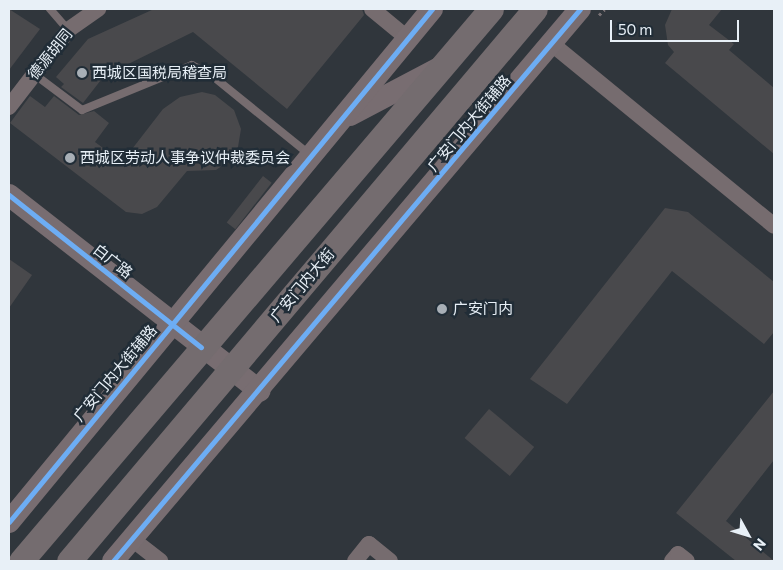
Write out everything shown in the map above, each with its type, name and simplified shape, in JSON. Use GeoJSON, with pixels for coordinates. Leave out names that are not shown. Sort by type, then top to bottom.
{"type":"FeatureCollection","features":[{"type":"Feature","properties":{"kind":"main road"},"geometry":{"type":"LineString","coordinates":[[459,47],[478,9]]}},
{"type":"Feature","properties":{"kind":"main road"},"geometry":{"type":"LineString","coordinates":[[21,561],[201,347],[491,9]]}},
{"type":"Feature","properties":{"kind":"main road","name":"广安门内大街"},"geometry":{"type":"LineString","coordinates":[[69,561],[535,9]]}},
{"type":"Feature","properties":{"kind":"main road"},"geometry":{"type":"LineString","coordinates":[[487,67],[555,9]]}},
{"type":"Feature","properties":{"kind":"street","name":"德源胡同"},"geometry":{"type":"LineString","coordinates":[[9,107],[68,30],[98,9]]}},
{"type":"Feature","properties":{"kind":"street"},"geometry":{"type":"LineString","coordinates":[[372,9],[407,38]]}},
{"type":"Feature","properties":{"kind":"street","name":"广安门内大街辅路"},"geometry":{"type":"LineString","coordinates":[[9,522],[432,9]]}},
{"type":"Feature","properties":{"kind":"street"},"geometry":{"type":"LineString","coordinates":[[580,9],[552,44],[774,226]]}},
{"type":"Feature","properties":{"kind":"street","name":"广安门内大街辅路"},"geometry":{"type":"LineString","coordinates":[[114,561],[260,391],[552,44]]}},
{"type":"Feature","properties":{"kind":"street"},"geometry":{"type":"LineString","coordinates":[[336,124],[440,68]]}},
{"type":"Feature","properties":{"kind":"street","name":"白广路"},"geometry":{"type":"LineString","coordinates":[[9,196],[260,391]]}},
{"type":"Feature","properties":{"kind":"street"},"geometry":{"type":"LineString","coordinates":[[132,538],[160,561]]}},
{"type":"Feature","properties":{"kind":"street"},"geometry":{"type":"LineString","coordinates":[[355,561],[369,544],[390,561]]}},
{"type":"Feature","properties":{"kind":"street"},"geometry":{"type":"LineString","coordinates":[[672,561],[678,554],[687,561]]}},
{"type":"Feature","properties":{"kind":"lane"},"geometry":{"type":"LineString","coordinates":[[50,9],[68,30]]}},
{"type":"Feature","properties":{"kind":"lane"},"geometry":{"type":"LineString","coordinates":[[34,74],[82,110],[192,64],[210,74],[310,155]]}},
{"type":"Feature","properties":{"kind":"building"},"geometry":{"type":"Polygon","coordinates":[[[9,9],[40,29],[9,70],[9,9]]]}},
{"type":"Feature","properties":{"kind":"building"},"geometry":{"type":"Polygon","coordinates":[[[154,9],[362,9],[364,15],[287,109],[193,32],[104,76],[83,103],[61,87],[64,84],[56,77],[88,39],[154,9]]]}},
{"type":"Feature","properties":{"kind":"building"},"geometry":{"type":"Polygon","coordinates":[[[672,9],[722,9],[709,25],[734,44],[729,50],[774,88],[774,154],[665,63],[674,52],[668,45],[665,25],[672,9]]]}},
{"type":"Feature","properties":{"kind":"building"},"geometry":{"type":"Polygon","coordinates":[[[202,92],[215,95],[234,110],[241,129],[238,147],[229,161],[216,170],[187,171],[157,207],[142,214],[126,212],[10,123],[30,96],[45,107],[54,96],[79,115],[94,111],[109,123],[95,142],[122,162],[163,109],[180,97],[202,92]]]}},
{"type":"Feature","properties":{"kind":"building"},"geometry":{"type":"Polygon","coordinates":[[[263,176],[272,183],[235,229],[227,222],[263,176]]]}},
{"type":"Feature","properties":{"kind":"building"},"geometry":{"type":"Polygon","coordinates":[[[665,208],[688,212],[774,282],[774,332],[764,344],[672,271],[567,404],[530,379],[665,208]]]}},
{"type":"Feature","properties":{"kind":"building"},"geometry":{"type":"Polygon","coordinates":[[[9,259],[32,275],[9,308],[9,259]]]}},
{"type":"Feature","properties":{"kind":"building"},"geometry":{"type":"Polygon","coordinates":[[[774,391],[774,460],[726,521],[774,561],[736,561],[676,513],[774,391]]]}},
{"type":"Feature","properties":{"kind":"building"},"geometry":{"type":"Polygon","coordinates":[[[489,409],[534,447],[510,476],[465,438],[489,409]]]}},
{"type":"Feature","properties":{"kind":"cycle path"},"geometry":{"type":"LineString","coordinates":[[9,522],[432,9]]}},
{"type":"Feature","properties":{"kind":"cycle path"},"geometry":{"type":"LineString","coordinates":[[113,561],[580,9]]}},
{"type":"Feature","properties":{"kind":"cycle path"},"geometry":{"type":"LineString","coordinates":[[9,195],[201,347]]}},
{"type":"Feature","properties":{"kind":"place","name":"西城区国税局稽查局"},"geometry":{"type":"Point","coordinates":[82,73]}},
{"type":"Feature","properties":{"kind":"place","name":"西城区劳动人事争议仲裁委员会"},"geometry":{"type":"Point","coordinates":[70,158]}},
{"type":"Feature","properties":{"kind":"place","name":"广安门内"},"geometry":{"type":"Point","coordinates":[442,309]}}]}
